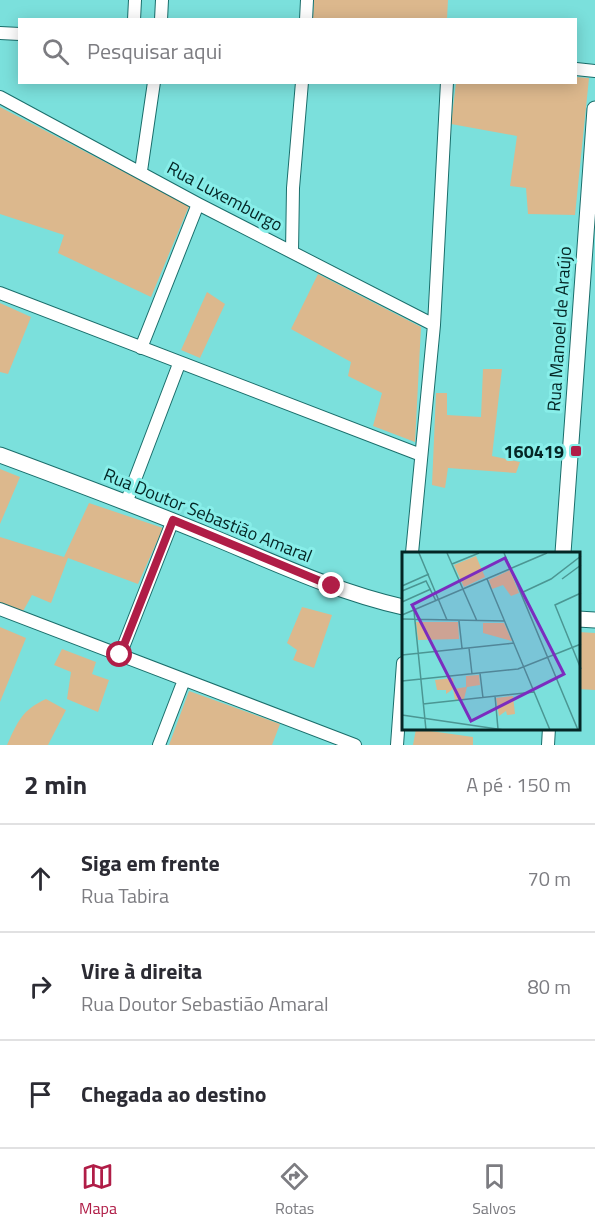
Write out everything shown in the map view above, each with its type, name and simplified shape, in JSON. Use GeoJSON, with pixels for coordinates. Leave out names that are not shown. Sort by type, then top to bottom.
{"type":"FeatureCollection","features":[{"type":"Feature","properties":{"kind":"street"},"geometry":{"type":"LineString","coordinates":[[134,18],[135,0]]}},
{"type":"Feature","properties":{"kind":"street"},"geometry":{"type":"LineString","coordinates":[[161,18],[162,0]]}},
{"type":"Feature","properties":{"kind":"street"},"geometry":{"type":"LineString","coordinates":[[306,18],[307,0]]}},
{"type":"Feature","properties":{"kind":"street"},"geometry":{"type":"LineString","coordinates":[[0,33],[18,34]]}},
{"type":"Feature","properties":{"kind":"street"},"geometry":{"type":"LineString","coordinates":[[577,69],[595,71]]}},
{"type":"Feature","properties":{"kind":"street"},"geometry":{"type":"LineString","coordinates":[[141,171],[154,84]]}},
{"type":"Feature","properties":{"kind":"street"},"geometry":{"type":"LineString","coordinates":[[292,252],[294,178],[302,84]]}},
{"type":"Feature","properties":{"kind":"street"},"geometry":{"type":"LineString","coordinates":[[412,552],[434,325],[447,84]]}},
{"type":"Feature","properties":{"kind":"street","name":"Rua Luxemburgo"},"geometry":{"type":"LineString","coordinates":[[0,97],[141,171],[198,204],[434,325]]}},
{"type":"Feature","properties":{"kind":"street","name":"Rua Manoel de Araújo"},"geometry":{"type":"LineString","coordinates":[[563,552],[591,222],[595,109]]}},
{"type":"Feature","properties":{"kind":"street"},"geometry":{"type":"LineString","coordinates":[[141,348],[198,204]]}},
{"type":"Feature","properties":{"kind":"street"},"geometry":{"type":"LineString","coordinates":[[0,294],[421,455]]}},
{"type":"Feature","properties":{"kind":"street"},"geometry":{"type":"LineString","coordinates":[[126,503],[179,364]]}},
{"type":"Feature","properties":{"kind":"street","name":"Rua Doutor Sebastião Amaral"},"geometry":{"type":"LineString","coordinates":[[0,455],[173,520],[332,586],[402,607]]}},
{"type":"Feature","properties":{"kind":"street"},"geometry":{"type":"LineString","coordinates":[[120,655],[173,520]]}},
{"type":"Feature","properties":{"kind":"street"},"geometry":{"type":"LineString","coordinates":[[0,609],[355,745]]}},
{"type":"Feature","properties":{"kind":"street"},"geometry":{"type":"LineString","coordinates":[[580,619],[595,620]]}},
{"type":"Feature","properties":{"kind":"street"},"geometry":{"type":"LineString","coordinates":[[397,745],[402,677]]}},
{"type":"Feature","properties":{"kind":"street"},"geometry":{"type":"LineString","coordinates":[[159,745],[184,680]]}},
{"type":"Feature","properties":{"kind":"street"},"geometry":{"type":"LineString","coordinates":[[548,745],[549,730]]}},
{"type":"Feature","properties":{"kind":"shaded area"},"geometry":{"type":"Polygon","coordinates":[[[314,0],[448,0],[447,18],[313,18],[314,0]]]}},
{"type":"Feature","properties":{"kind":"shaded area"},"geometry":{"type":"Polygon","coordinates":[[[577,77],[589,78],[575,215],[528,214],[526,188],[510,186],[517,136],[451,124],[456,84],[577,84],[577,77]]]}},
{"type":"Feature","properties":{"kind":"shaded area"},"geometry":{"type":"Polygon","coordinates":[[[0,107],[189,206],[151,297],[58,253],[64,235],[0,214],[0,107]]]}},
{"type":"Feature","properties":{"kind":"shaded area"},"geometry":{"type":"Polygon","coordinates":[[[318,274],[421,327],[415,442],[373,426],[382,393],[348,376],[351,362],[291,329],[318,274]]]}},
{"type":"Feature","properties":{"kind":"shaded area"},"geometry":{"type":"Polygon","coordinates":[[[207,292],[225,304],[200,358],[181,350],[207,292]]]}},
{"type":"Feature","properties":{"kind":"shaded area"},"geometry":{"type":"Polygon","coordinates":[[[0,303],[31,317],[8,374],[0,372],[0,303]]]}},
{"type":"Feature","properties":{"kind":"shaded area"},"geometry":{"type":"Polygon","coordinates":[[[483,369],[502,369],[492,456],[520,462],[516,473],[448,468],[445,488],[432,485],[436,393],[447,393],[447,415],[481,417],[483,369]]]}},
{"type":"Feature","properties":{"kind":"shaded area"},"geometry":{"type":"Polygon","coordinates":[[[0,469],[20,477],[0,524],[0,469]]]}},
{"type":"Feature","properties":{"kind":"shaded area"},"geometry":{"type":"Polygon","coordinates":[[[89,503],[163,528],[138,584],[68,558],[51,603],[32,595],[22,613],[0,604],[0,537],[64,557],[89,503]]]}},
{"type":"Feature","properties":{"kind":"shaded area"},"geometry":{"type":"Polygon","coordinates":[[[302,607],[332,615],[314,668],[293,660],[297,650],[287,643],[302,607]]]}},
{"type":"Feature","properties":{"kind":"shaded area"},"geometry":{"type":"Polygon","coordinates":[[[0,627],[26,638],[0,702],[0,627]]]}},
{"type":"Feature","properties":{"kind":"shaded area"},"geometry":{"type":"Polygon","coordinates":[[[580,632],[595,633],[595,690],[580,689],[580,632]]]}},
{"type":"Feature","properties":{"kind":"shaded area"},"geometry":{"type":"Polygon","coordinates":[[[62,649],[96,662],[92,674],[109,680],[98,712],[67,699],[71,672],[54,665],[62,649]]]}},
{"type":"Feature","properties":{"kind":"shaded area"},"geometry":{"type":"Polygon","coordinates":[[[189,691],[280,724],[272,745],[169,745],[189,691]]]}},
{"type":"Feature","properties":{"kind":"shaded area"},"geometry":{"type":"Polygon","coordinates":[[[46,699],[66,710],[48,745],[7,745],[14,729],[26,712],[46,699]]]}},
{"type":"Feature","properties":{"kind":"shaded area"},"geometry":{"type":"Polygon","coordinates":[[[416,730],[473,737],[473,745],[413,745],[416,730]]]}},
{"type":"Feature","properties":{"kind":"place","name":"160419"},"geometry":{"type":"Point","coordinates":[576,451]}},
{"type":"Feature","properties":{"kind":"route"},"geometry":{"type":"LineString","coordinates":[[120,655],[173,520],[332,586]]}}]}
